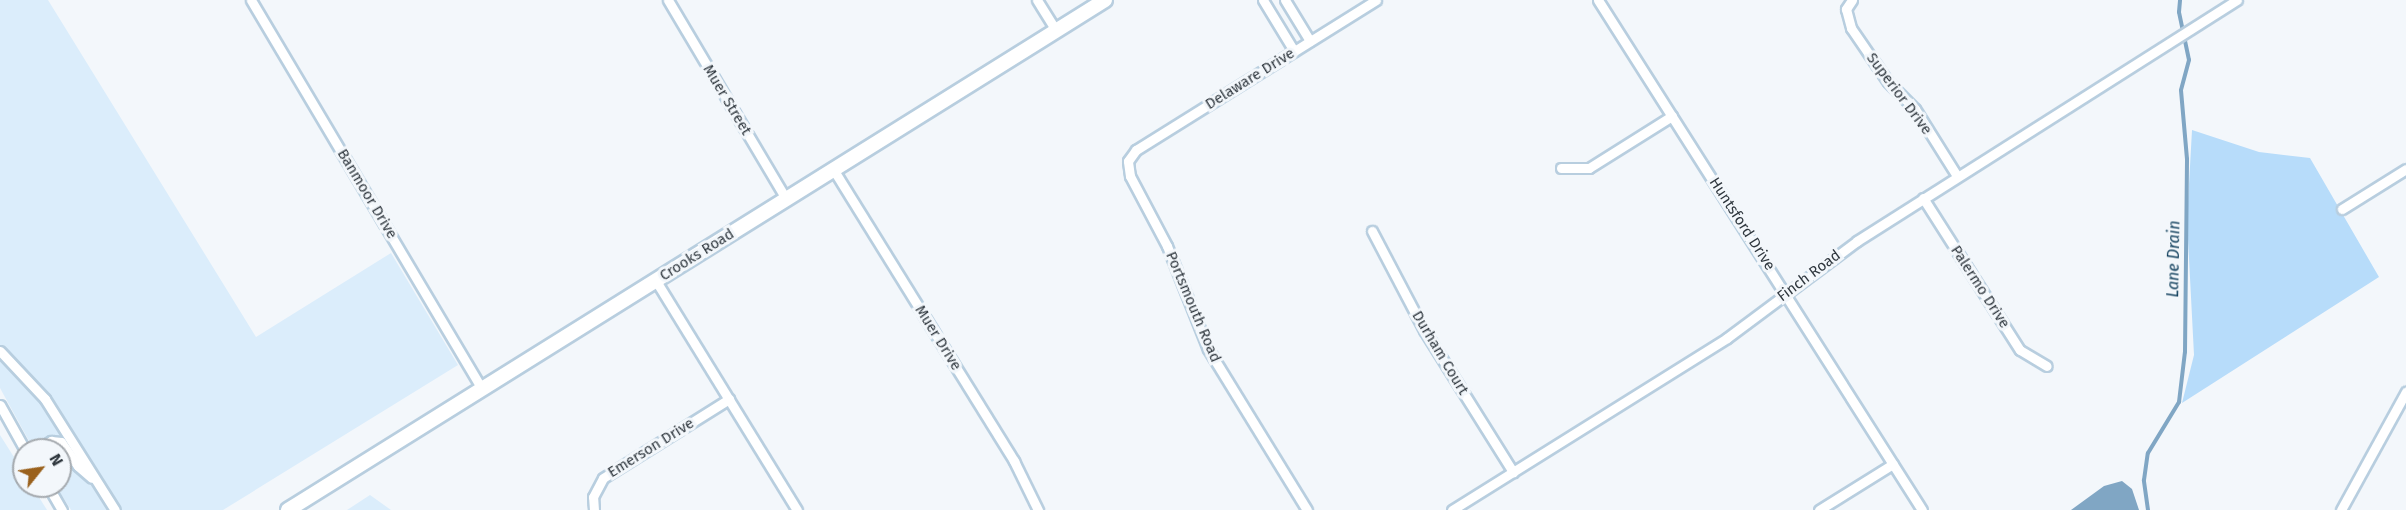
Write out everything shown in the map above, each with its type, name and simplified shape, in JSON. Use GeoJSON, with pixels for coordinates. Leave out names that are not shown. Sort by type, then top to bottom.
{"type":"FeatureCollection","features":[{"type":"Feature","properties":{"kind":"main road","name":"Crooks Road"},"geometry":{"type":"LineString","coordinates":[[288,510],[1105,0]]}},
{"type":"Feature","properties":{"kind":"street","name":"Banmoor Drive"},"geometry":{"type":"LineString","coordinates":[[251,0],[482,390]]}},
{"type":"Feature","properties":{"kind":"street","name":"Muer Street"},"geometry":{"type":"LineString","coordinates":[[668,0],[786,199]]}},
{"type":"Feature","properties":{"kind":"street"},"geometry":{"type":"LineString","coordinates":[[1037,0],[1056,31]]}},
{"type":"Feature","properties":{"kind":"street"},"geometry":{"type":"LineString","coordinates":[[1263,0],[1294,51]]}},
{"type":"Feature","properties":{"kind":"street"},"geometry":{"type":"LineString","coordinates":[[1285,0],[1310,41]]}},
{"type":"Feature","properties":{"kind":"street","name":"Delaware Drive"},"geometry":{"type":"LineString","coordinates":[[1128,161],[1141,146],[1376,0]]}},
{"type":"Feature","properties":{"kind":"street","name":"Huntsford Drive"},"geometry":{"type":"LineString","coordinates":[[1598,0],[1786,292],[1922,510]]}},
{"type":"Feature","properties":{"kind":"street","name":"Superior Drive"},"geometry":{"type":"LineString","coordinates":[[1852,0],[1846,9],[1851,28],[1888,82],[1915,110],[1956,176]]}},
{"type":"Feature","properties":{"kind":"street","name":"Finch Road"},"geometry":{"type":"LineString","coordinates":[[1452,510],[1727,338],[1786,292],[1956,176],[2237,0]]}},
{"type":"Feature","properties":{"kind":"street"},"geometry":{"type":"LineString","coordinates":[[1561,168],[1589,168],[1672,116]]}},
{"type":"Feature","properties":{"kind":"street","name":"Portsmouth Road"},"geometry":{"type":"LineString","coordinates":[[1128,161],[1130,176],[1167,246],[1208,349],[1307,510]]}},
{"type":"Feature","properties":{"kind":"street","name":"Muer Drive"},"geometry":{"type":"LineString","coordinates":[[833,169],[1014,461],[1038,510]]}},
{"type":"Feature","properties":{"kind":"street"},"geometry":{"type":"LineString","coordinates":[[2342,209],[2406,169]]}},
{"type":"Feature","properties":{"kind":"street","name":"Palermo Drive"},"geometry":{"type":"LineString","coordinates":[[1923,198],[2020,350],[2047,366]]}},
{"type":"Feature","properties":{"kind":"street","name":"Durham Court"},"geometry":{"type":"LineString","coordinates":[[1372,231],[1424,330],[1513,472]]}},
{"type":"Feature","properties":{"kind":"street"},"geometry":{"type":"LineString","coordinates":[[656,280],[797,510]]}},
{"type":"Feature","properties":{"kind":"street"},"geometry":{"type":"LineString","coordinates":[[0,351],[11,360],[62,422],[115,510]]}},
{"type":"Feature","properties":{"kind":"street"},"geometry":{"type":"LineString","coordinates":[[0,363],[11,360]]}},
{"type":"Feature","properties":{"kind":"street"},"geometry":{"type":"LineString","coordinates":[[2341,510],[2406,392]]}},
{"type":"Feature","properties":{"kind":"street","name":"Emerson Drive"},"geometry":{"type":"LineString","coordinates":[[594,510],[593,497],[603,478],[729,399]]}},
{"type":"Feature","properties":{"kind":"street"},"geometry":{"type":"LineString","coordinates":[[0,405],[18,438]]}},
{"type":"Feature","properties":{"kind":"street"},"geometry":{"type":"LineString","coordinates":[[72,458],[78,466],[97,481]]}},
{"type":"Feature","properties":{"kind":"street"},"geometry":{"type":"LineString","coordinates":[[1820,510],[1893,464]]}},
{"type":"Feature","properties":{"kind":"shaded area"},"geometry":{"type":"Polygon","coordinates":[[[0,0],[48,0],[256,337],[391,253],[458,365],[223,510],[71,510],[64,498],[72,498],[72,438],[27,438],[0,388],[0,0]]]}},
{"type":"Feature","properties":{"kind":"shaded area"},"geometry":{"type":"Polygon","coordinates":[[[2192,130],[2259,152],[2310,158],[2379,277],[2182,403],[2194,355],[2187,220],[2192,130]]]}},
{"type":"Feature","properties":{"kind":"shaded area"},"geometry":{"type":"Polygon","coordinates":[[[0,435],[12,454],[12,498],[40,498],[47,510],[0,510],[0,435]]]}},
{"type":"Feature","properties":{"kind":"shaded area"},"geometry":{"type":"Polygon","coordinates":[[[2122,481],[2132,489],[2139,510],[2071,510],[2104,486],[2122,481]]]}},
{"type":"Feature","properties":{"kind":"shaded area"},"geometry":{"type":"Polygon","coordinates":[[[370,495],[391,510],[347,510],[370,495]]]}},
{"type":"Feature","properties":{"kind":"waterway","name":"Lane Drain"},"geometry":{"type":"LineString","coordinates":[[2148,510],[2144,480],[2148,453],[2179,402],[2185,352],[2187,159],[2181,90],[2189,60],[2179,12],[2180,0]]}}]}
